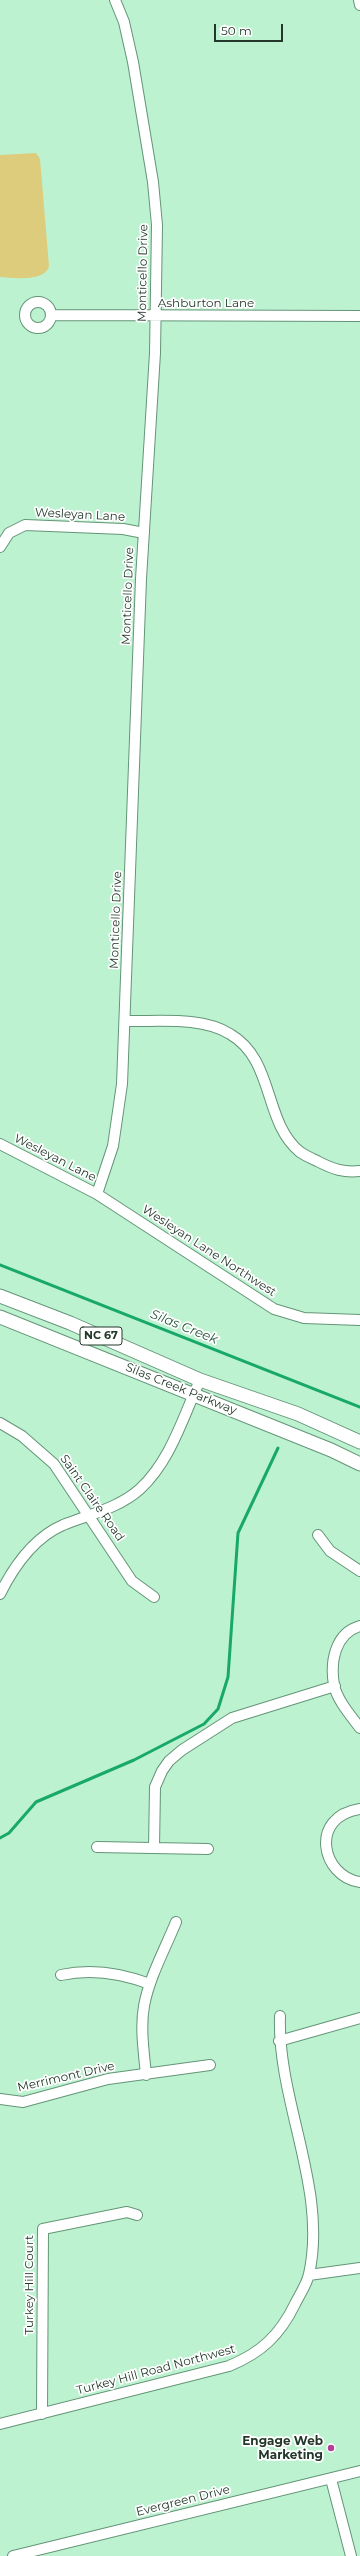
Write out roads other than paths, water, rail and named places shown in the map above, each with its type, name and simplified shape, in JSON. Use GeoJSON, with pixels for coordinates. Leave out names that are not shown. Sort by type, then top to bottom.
{"type":"FeatureCollection","features":[{"type":"Feature","properties":{"kind":"main road","name":"Silas Creek Parkway"},"geometry":{"type":"LineString","coordinates":[[0,1296],[70,1323],[200,1380],[298,1414],[360,1442]]}},
{"type":"Feature","properties":{"kind":"main road","name":"Silas Creek Parkway"},"geometry":{"type":"LineString","coordinates":[[0,1317],[150,1377],[193,1396],[324,1447],[360,1464]]}},
{"type":"Feature","properties":{"kind":"street","name":"Monticello Drive"},"geometry":{"type":"LineString","coordinates":[[97,1194],[113,1146],[122,1084],[144,533],[155,315],[157,225],[153,182],[133,62],[124,22],[115,0]]}},
{"type":"Feature","properties":{"kind":"street"},"geometry":{"type":"LineString","coordinates":[[359,0],[360,5]]}},
{"type":"Feature","properties":{"kind":"street","name":"Ashburton Lane"},"geometry":{"type":"LineString","coordinates":[[52,316],[360,316]]}},
{"type":"Feature","properties":{"kind":"street","name":"Wesleyan Lane"},"geometry":{"type":"LineString","coordinates":[[0,547],[9,533],[25,525],[122,529],[144,533]]}},
{"type":"Feature","properties":{"kind":"street"},"geometry":{"type":"LineString","coordinates":[[125,1021],[191,1023],[206,1025],[230,1034],[250,1050],[265,1077],[270,1100],[282,1128],[300,1152],[336,1170],[360,1172]]}},
{"type":"Feature","properties":{"kind":"street","name":"Wesleyan Lane"},"geometry":{"type":"LineString","coordinates":[[0,1144],[97,1194]]}},
{"type":"Feature","properties":{"kind":"street","name":"Wesleyan Lane Northwest"},"geometry":{"type":"LineString","coordinates":[[97,1194],[274,1309],[304,1318],[360,1320]]}},
{"type":"Feature","properties":{"kind":"street"},"geometry":{"type":"LineString","coordinates":[[0,1594],[18,1564],[41,1539],[62,1526],[120,1501],[139,1490],[155,1472],[168,1450],[200,1380]]}},
{"type":"Feature","properties":{"kind":"street","name":"Saint Claire Road"},"geometry":{"type":"LineString","coordinates":[[0,1423],[22,1436],[54,1464],[90,1515],[132,1581],[154,1597]]}},
{"type":"Feature","properties":{"kind":"street"},"geometry":{"type":"LineString","coordinates":[[318,1535],[330,1552],[360,1571]]}},
{"type":"Feature","properties":{"kind":"street"},"geometry":{"type":"LineString","coordinates":[[360,1626],[347,1632],[337,1645],[334,1686],[346,1709],[360,1728]]}},
{"type":"Feature","properties":{"kind":"street"},"geometry":{"type":"LineString","coordinates":[[154,1848],[155,1787],[162,1771],[169,1761],[188,1746],[232,1718],[334,1686]]}},
{"type":"Feature","properties":{"kind":"street"},"geometry":{"type":"LineString","coordinates":[[360,1809],[341,1814],[334,1819],[326,1838],[328,1855],[334,1866],[347,1877],[360,1882]]}},
{"type":"Feature","properties":{"kind":"street"},"geometry":{"type":"LineString","coordinates":[[97,1847],[208,1849]]}},
{"type":"Feature","properties":{"kind":"street"},"geometry":{"type":"LineString","coordinates":[[146,2075],[143,2041],[144,2007],[150,1984],[176,1922]]}},
{"type":"Feature","properties":{"kind":"street"},"geometry":{"type":"LineString","coordinates":[[61,1976],[77,1972],[98,1971],[134,1978],[150,1984]]}},
{"type":"Feature","properties":{"kind":"street","name":"Turkey Hill Road Northwest"},"geometry":{"type":"LineString","coordinates":[[0,2424],[175,2380],[244,2360],[269,2343],[278,2334],[309,2275],[314,2233],[279,2041],[280,2016]]}},
{"type":"Feature","properties":{"kind":"street"},"geometry":{"type":"LineString","coordinates":[[279,2041],[360,2018]]}},
{"type":"Feature","properties":{"kind":"street","name":"Merrimont Drive"},"geometry":{"type":"LineString","coordinates":[[0,2099],[23,2102],[92,2083],[210,2065]]}},
{"type":"Feature","properties":{"kind":"street","name":"Turkey Hill Court"},"geometry":{"type":"LineString","coordinates":[[42,2414],[43,2228],[127,2212],[137,2215]]}},
{"type":"Feature","properties":{"kind":"street"},"geometry":{"type":"LineString","coordinates":[[309,2275],[360,2268]]}},
{"type":"Feature","properties":{"kind":"street","name":"Evergreen Drive"},"geometry":{"type":"LineString","coordinates":[[13,2556],[360,2471]]}},
{"type":"Feature","properties":{"kind":"street"},"geometry":{"type":"LineString","coordinates":[[331,2479],[351,2556]]}},
{"type":"Feature","properties":{"kind":"waterway","name":"Silas Creek"},"geometry":{"type":"LineString","coordinates":[[0,1265],[360,1407]]}},
{"type":"Feature","properties":{"kind":"waterway"},"geometry":{"type":"LineString","coordinates":[[0,1838],[9,1833],[36,1802],[134,1760],[204,1724],[218,1709],[228,1677],[238,1533],[278,1448]]}},
{"type":"Feature","properties":{"kind":"place","name":"Engage Web Marketing"},"geometry":{"type":"Point","coordinates":[331,2448]}}]}
